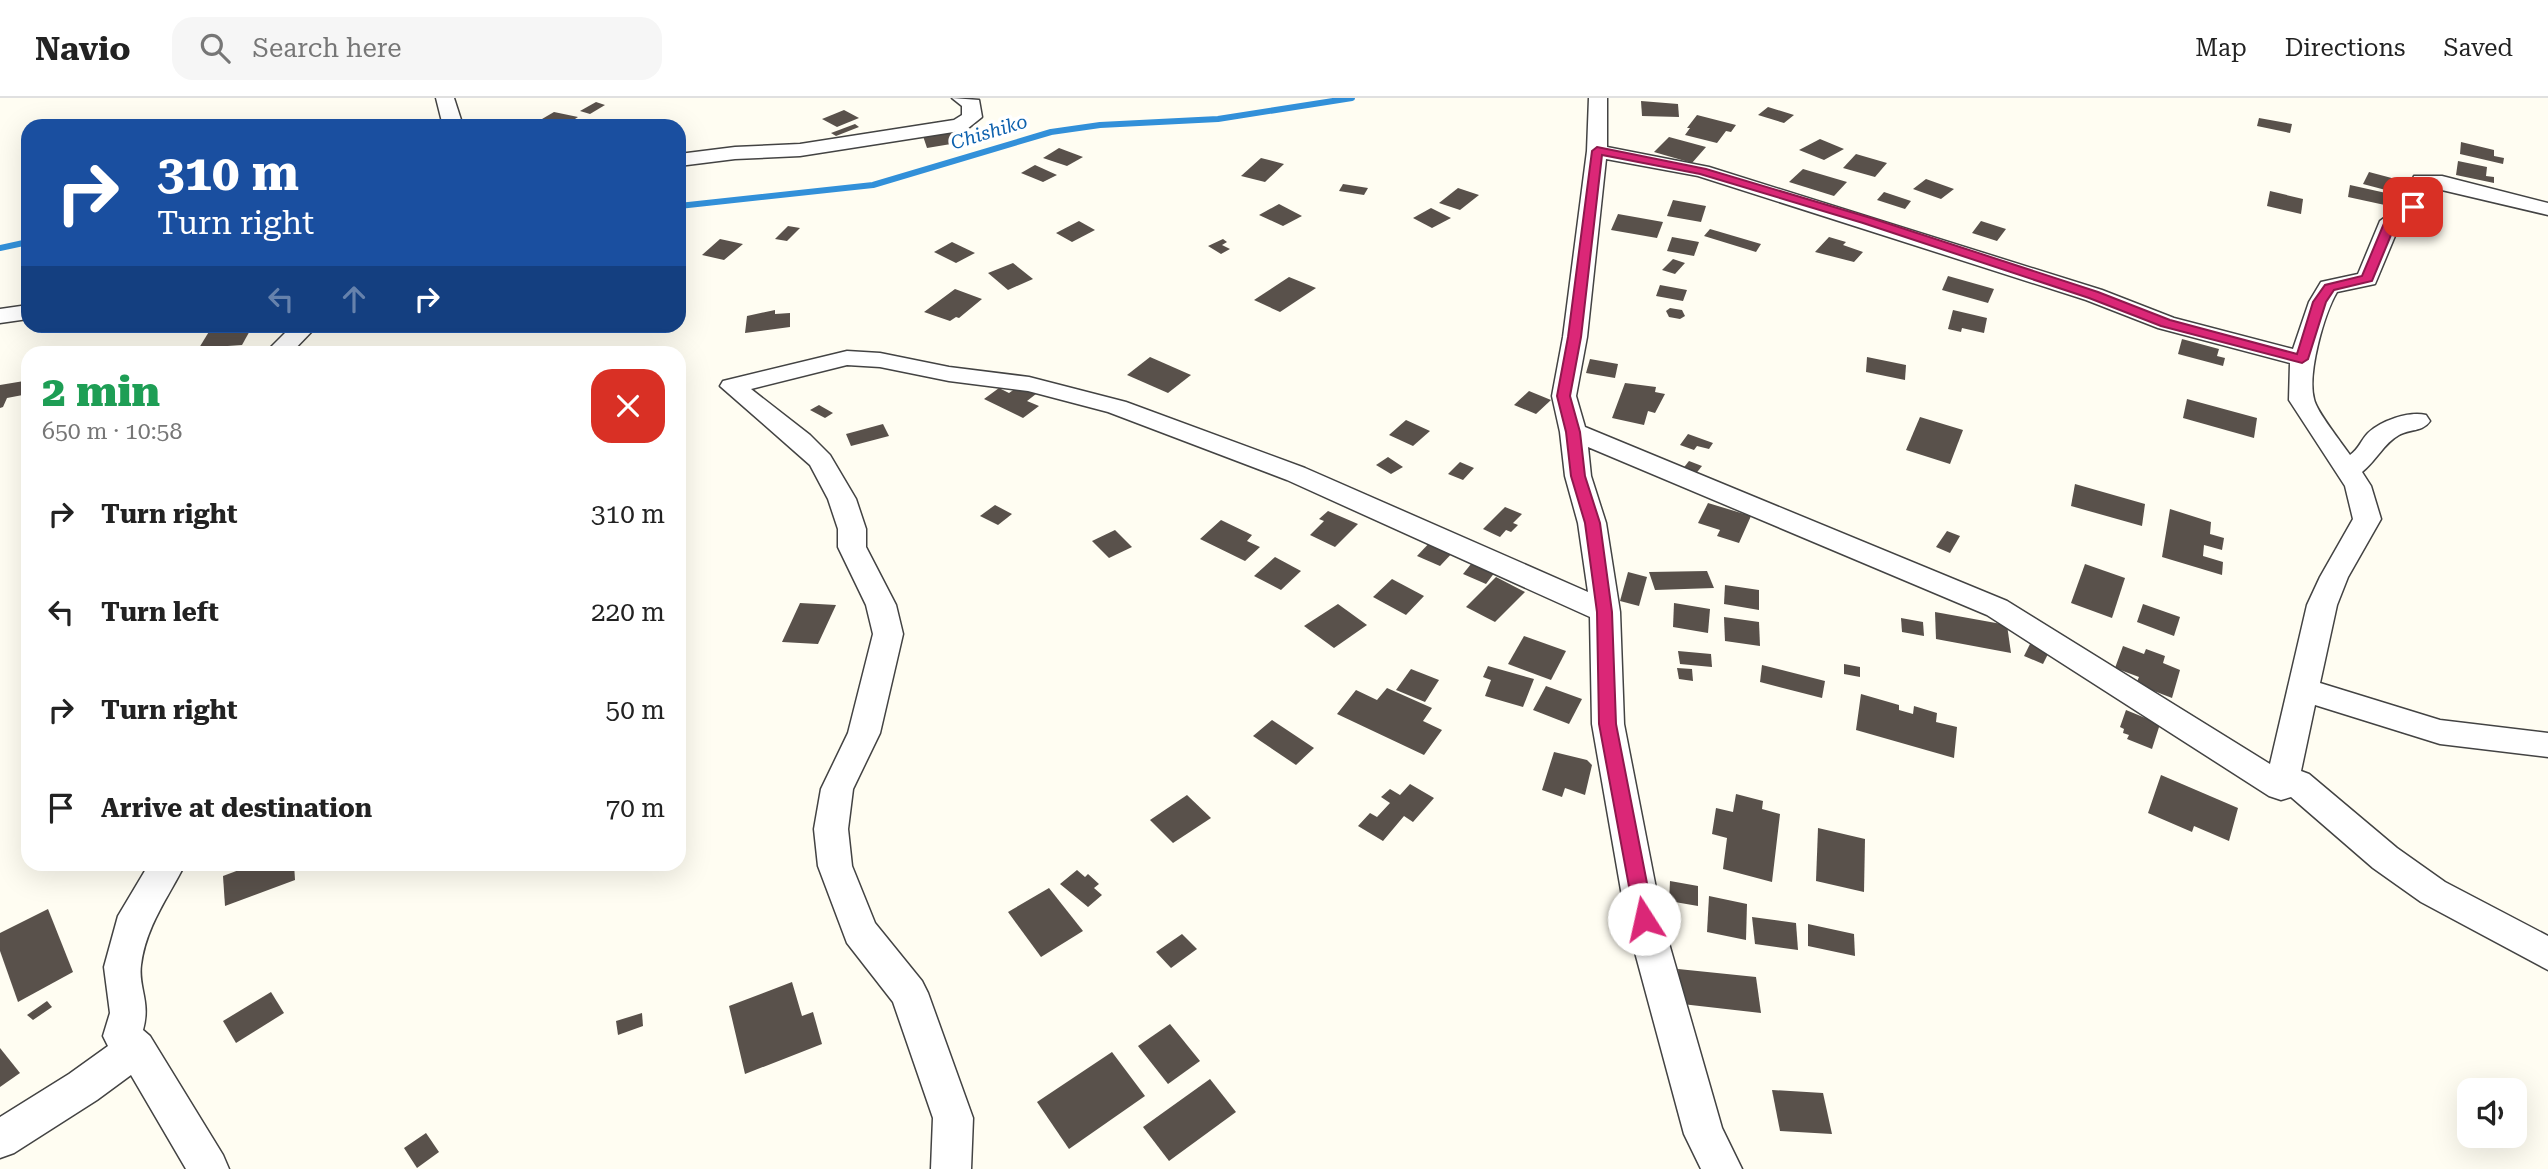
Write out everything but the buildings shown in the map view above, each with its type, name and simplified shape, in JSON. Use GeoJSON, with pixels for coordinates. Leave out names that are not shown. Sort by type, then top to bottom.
{"type":"FeatureCollection","features":[{"type":"Feature","properties":{"kind":"street"},"geometry":{"type":"LineString","coordinates":[[445,98],[451,119]]}},
{"type":"Feature","properties":{"kind":"street"},"geometry":{"type":"LineString","coordinates":[[686,159],[735,153],[800,150],[960,125],[972,117],[972,104],[961,98]]}},
{"type":"Feature","properties":{"kind":"street"},"geometry":{"type":"LineString","coordinates":[[1598,98],[1597,151],[1575,337],[1564,396],[1573,432],[1578,476],[1592,523],[1605,612],[1608,724],[1644,919],[1704,1134],[1722,1169]]}},
{"type":"Feature","properties":{"kind":"street"},"geometry":{"type":"LineString","coordinates":[[1597,151],[1702,171],[2094,295],[2165,323],[2302,359]]}},
{"type":"Feature","properties":{"kind":"street"},"geometry":{"type":"LineString","coordinates":[[2281,787],[2322,605],[2334,577],[2367,519],[2358,486],[2301,400],[2302,359],[2320,302],[2329,288],[2367,279],[2391,221],[2413,207],[2421,180],[2442,182],[2548,209]]}},
{"type":"Feature","properties":{"kind":"street"},"geometry":{"type":"LineString","coordinates":[[0,316],[21,313]]}},
{"type":"Feature","properties":{"kind":"street"},"geometry":{"type":"LineString","coordinates":[[284,346],[298,333]]}},
{"type":"Feature","properties":{"kind":"street"},"geometry":{"type":"LineString","coordinates":[[951,1169],[953,1118],[909,993],[860,932],[835,866],[831,829],[837,789],[864,733],[888,634],[881,605],[852,547],[852,529],[842,499],[821,461],[801,441],[732,386],[847,358],[880,360],[949,374],[1029,384],[1117,407],[1296,474],[1605,612]]}},
{"type":"Feature","properties":{"kind":"street"},"geometry":{"type":"LineString","coordinates":[[2347,470],[2366,456],[2376,440],[2390,429],[2417,421]]}},
{"type":"Feature","properties":{"kind":"street"},"geometry":{"type":"LineString","coordinates":[[1573,432],[1997,608],[2281,787],[2298,783],[2385,858],[2433,892],[2548,954]]}},
{"type":"Feature","properties":{"kind":"street"},"geometry":{"type":"LineString","coordinates":[[2303,690],[2440,732],[2548,745]]}},
{"type":"Feature","properties":{"kind":"street"},"geometry":{"type":"LineString","coordinates":[[164,871],[136,916],[122,967],[130,1013],[122,1036],[136,1048],[209,1169]]}},
{"type":"Feature","properties":{"kind":"street"},"geometry":{"type":"LineString","coordinates":[[0,1139],[83,1087],[136,1048]]}},
{"type":"Feature","properties":{"kind":"waterway","name":"Chishiko"},"geometry":{"type":"LineString","coordinates":[[686,205],[873,185],[1051,132],[1100,125],[1218,119],[1352,98]]}},
{"type":"Feature","properties":{"kind":"waterway","name":"Chishiko"},"geometry":{"type":"LineString","coordinates":[[0,248],[21,244]]}},
{"type":"Feature","properties":{"kind":"route"},"geometry":{"type":"LineString","coordinates":[[1644,919],[1608,724],[1605,612],[1592,523],[1578,476],[1573,432],[1564,396],[1575,337],[1597,151],[1702,171],[2094,295],[2165,323],[2302,359],[2320,302],[2329,288],[2367,279],[2391,221],[2413,207]]}}]}
